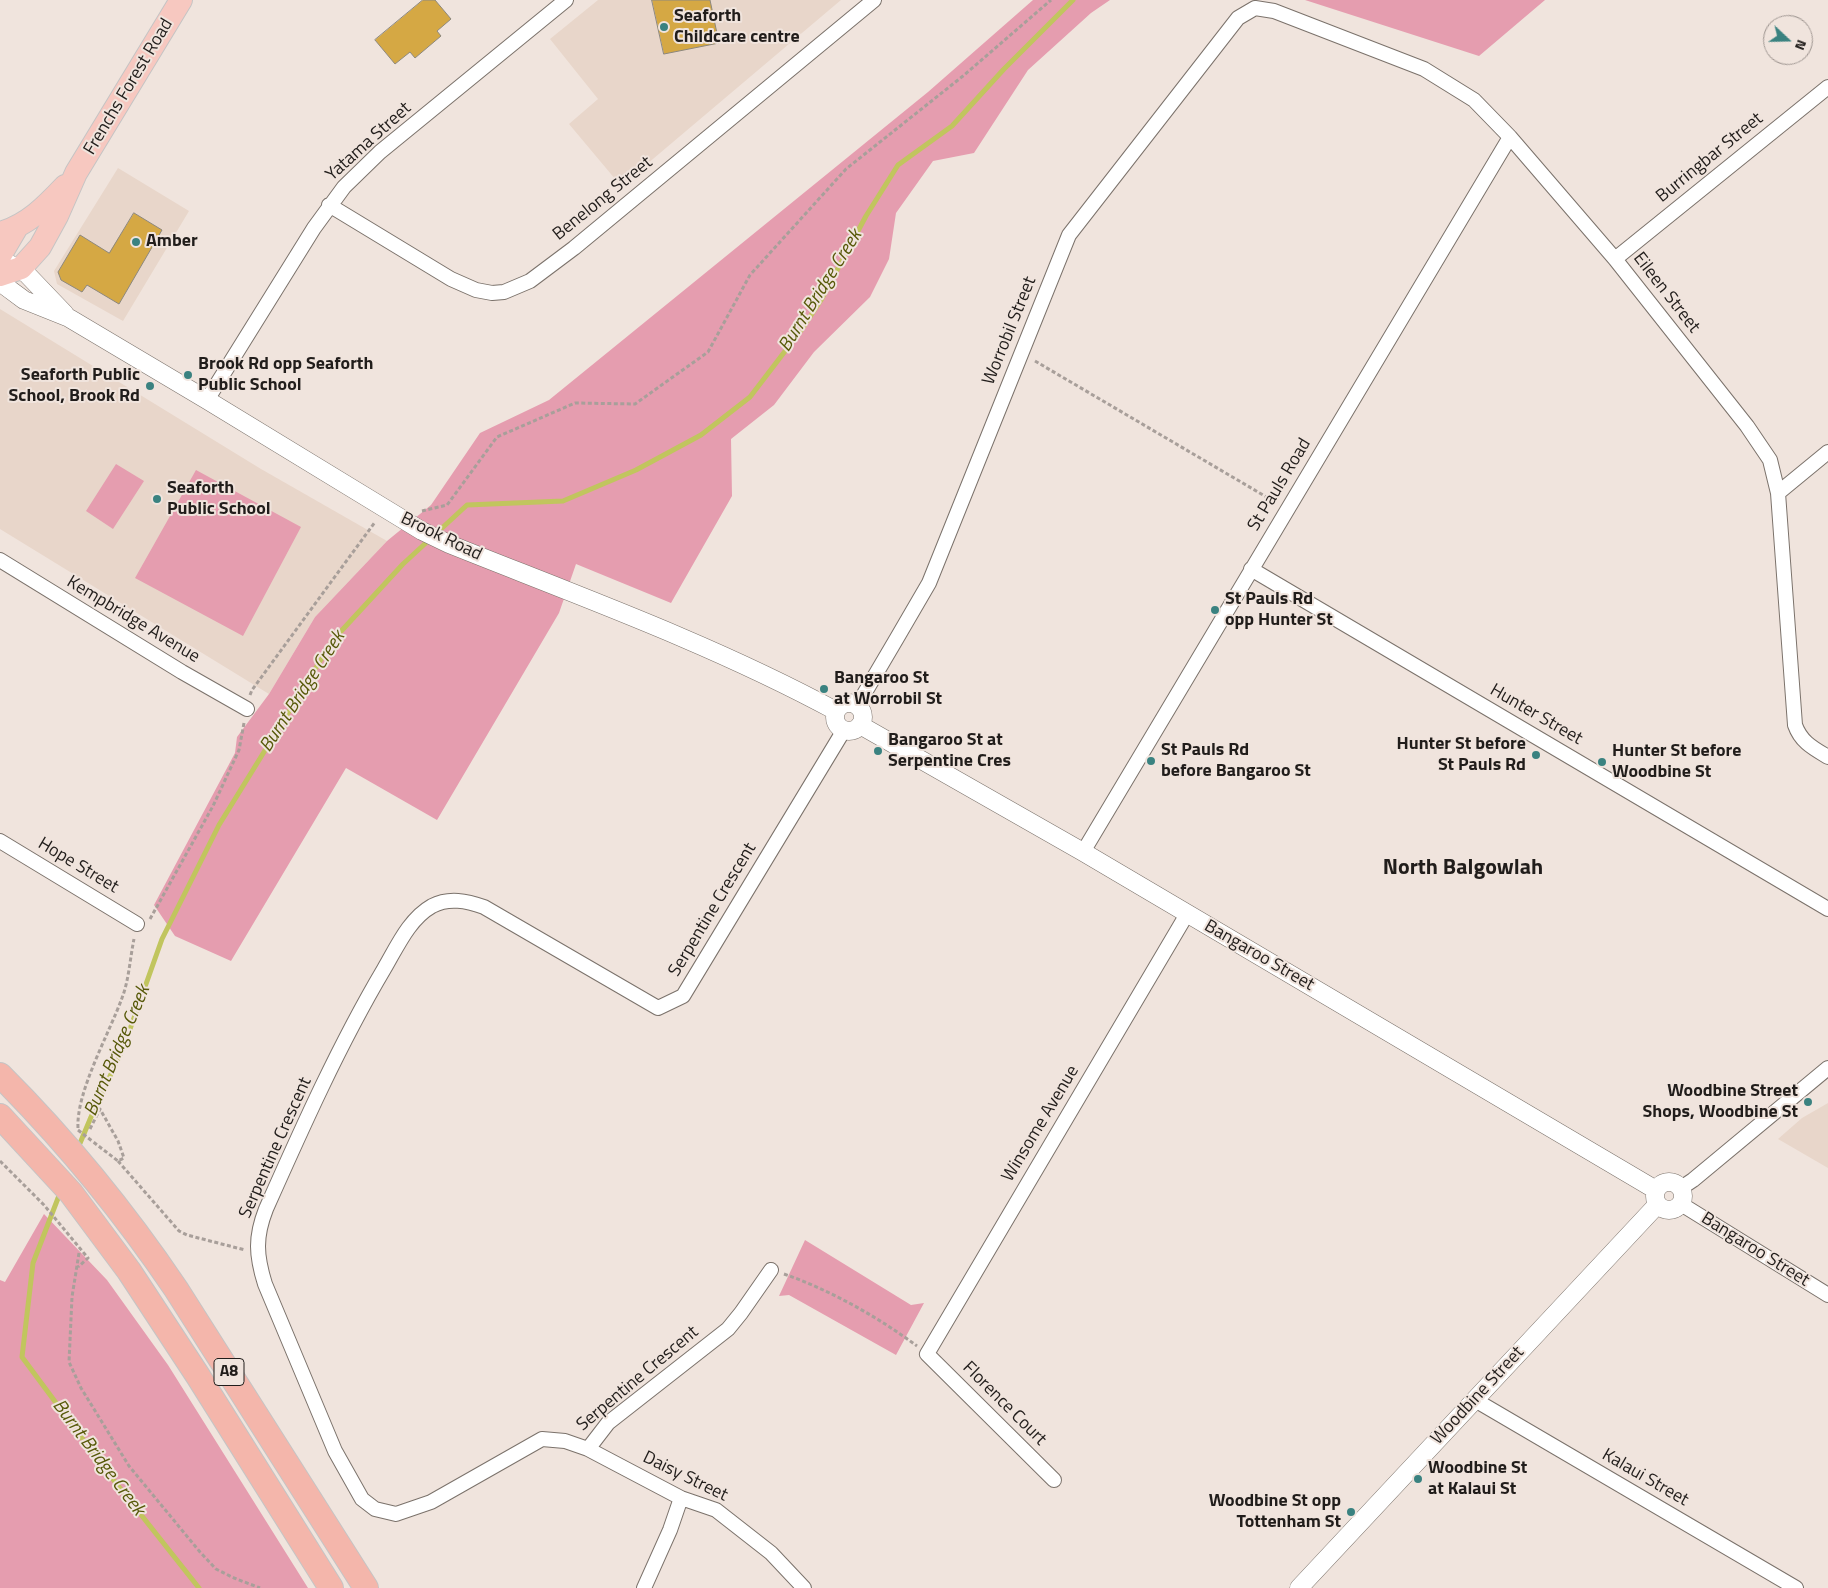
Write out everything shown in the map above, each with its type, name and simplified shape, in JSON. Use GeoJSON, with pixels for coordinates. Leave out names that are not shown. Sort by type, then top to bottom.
{"type":"FeatureCollection","features":[{"type":"Feature","properties":{"kind":"highway","name":"A8"},"geometry":{"type":"LineString","coordinates":[[0,1075],[72,1138],[82,1163],[144,1242],[171,1282],[366,1588]]}},
{"type":"Feature","properties":{"kind":"highway","name":"A8"},"geometry":{"type":"LineString","coordinates":[[0,1116],[63,1185],[129,1271],[163,1321],[332,1588]]}},
{"type":"Feature","properties":{"kind":"main road","name":"Frenchs Forest Road"},"geometry":{"type":"LineString","coordinates":[[21,268],[33,256],[49,232],[76,173],[181,0]]}},
{"type":"Feature","properties":{"kind":"main road","name":"Frenchs Forest Road"},"geometry":{"type":"LineString","coordinates":[[9,230],[32,218],[76,173]]}},
{"type":"Feature","properties":{"kind":"main road"},"geometry":{"type":"LineString","coordinates":[[0,256],[9,230]]}},
{"type":"Feature","properties":{"kind":"main road"},"geometry":{"type":"LineString","coordinates":[[0,276],[21,268]]}},
{"type":"Feature","properties":{"kind":"street","name":"Yatama Street"},"geometry":{"type":"LineString","coordinates":[[207,400],[329,205],[344,187],[380,152],[566,0]]}},
{"type":"Feature","properties":{"kind":"street","name":"Benelong Street"},"geometry":{"type":"LineString","coordinates":[[329,205],[463,285],[492,293],[517,288],[530,282],[574,248],[874,0]]}},
{"type":"Feature","properties":{"kind":"street","name":"Eileen Street"},"geometry":{"type":"LineString","coordinates":[[1255,8],[1274,11],[1424,69],[1474,100],[1510,137],[1615,259],[1763,448],[1774,470],[1778,493],[1795,725],[1798,735],[1806,744],[1828,757]]}},
{"type":"Feature","properties":{"kind":"street","name":"Worrobil Street"},"geometry":{"type":"LineString","coordinates":[[857,706],[898,638],[928,583],[1069,235],[1238,18],[1255,8]]}},
{"type":"Feature","properties":{"kind":"street","name":"Burringbar Street"},"geometry":{"type":"LineString","coordinates":[[1615,259],[1828,87]]}},
{"type":"Feature","properties":{"kind":"street","name":"St Pauls Road"},"geometry":{"type":"LineString","coordinates":[[1083,852],[1510,137]]}},
{"type":"Feature","properties":{"kind":"street"},"geometry":{"type":"LineString","coordinates":[[0,261],[21,268]]}},
{"type":"Feature","properties":{"kind":"street","name":"Brook Road"},"geometry":{"type":"LineString","coordinates":[[21,268],[69,318]]}},
{"type":"Feature","properties":{"kind":"street","name":"Brook Road"},"geometry":{"type":"LineString","coordinates":[[0,276],[5,286],[24,300],[69,318],[422,531],[448,544],[688,639],[836,711]]}},
{"type":"Feature","properties":{"kind":"street"},"geometry":{"type":"LineString","coordinates":[[1778,493],[1828,452]]}},
{"type":"Feature","properties":{"kind":"street","name":"Kempbridge Avenue"},"geometry":{"type":"LineString","coordinates":[[0,560],[247,710]]}},
{"type":"Feature","properties":{"kind":"street","name":"Hunter Street"},"geometry":{"type":"LineString","coordinates":[[1251,569],[1828,908]]}},
{"type":"Feature","properties":{"kind":"street"},"geometry":{"type":"LineString","coordinates":[[845,704],[857,706],[863,716],[860,725],[854,730],[844,730],[834,719],[836,711],[845,704]]}},
{"type":"Feature","properties":{"kind":"street","name":"Bangaroo Street"},"geometry":{"type":"LineString","coordinates":[[860,725],[1083,852],[1656,1197]]}},
{"type":"Feature","properties":{"kind":"street","name":"Serpentine Crescent"},"geometry":{"type":"LineString","coordinates":[[771,1270],[728,1329],[608,1423],[588,1449],[565,1441],[542,1439],[431,1502],[396,1514],[375,1509],[362,1499],[335,1451],[265,1284],[260,1267],[257,1239],[266,1209],[359,1012],[408,929],[424,912],[433,906],[450,901],[468,902],[484,907],[658,1008],[684,996],[844,730]]}},
{"type":"Feature","properties":{"kind":"street","name":"Hope Street"},"geometry":{"type":"LineString","coordinates":[[0,841],[137,924]]}},
{"type":"Feature","properties":{"kind":"street","name":"Winsome Avenue"},"geometry":{"type":"LineString","coordinates":[[927,1354],[1187,914]]}},
{"type":"Feature","properties":{"kind":"street"},"geometry":{"type":"LineString","coordinates":[[1681,1196],[1677,1184],[1669,1182],[1660,1185],[1656,1197],[1663,1210],[1671,1211],[1693,1180],[1828,1068]]}},
{"type":"Feature","properties":{"kind":"street","name":"Bangaroo Street"},"geometry":{"type":"LineString","coordinates":[[1681,1196],[1828,1295]]}},
{"type":"Feature","properties":{"kind":"street","name":"Woodbine Street"},"geometry":{"type":"LineString","coordinates":[[1299,1588],[1475,1400],[1656,1197]]}},
{"type":"Feature","properties":{"kind":"street","name":"Florence Court"},"geometry":{"type":"LineString","coordinates":[[927,1354],[1054,1480]]}},
{"type":"Feature","properties":{"kind":"street","name":"Kalaui Street"},"geometry":{"type":"LineString","coordinates":[[1475,1400],[1796,1588]]}},
{"type":"Feature","properties":{"kind":"street","name":"Daisy Street"},"geometry":{"type":"LineString","coordinates":[[588,1449],[681,1498],[716,1510],[771,1553],[804,1588]]}},
{"type":"Feature","properties":{"kind":"street"},"geometry":{"type":"LineString","coordinates":[[644,1588],[670,1530],[681,1498]]}},
{"type":"Feature","properties":{"kind":"path"},"geometry":{"type":"LineString","coordinates":[[416,508],[424,512],[447,505],[497,437],[575,403],[635,404],[708,352],[750,274],[846,169],[963,76],[1051,0]]}},
{"type":"Feature","properties":{"kind":"path"},"geometry":{"type":"LineString","coordinates":[[1021,353],[1287,510]]}},
{"type":"Feature","properties":{"kind":"path"},"geometry":{"type":"LineString","coordinates":[[258,1252],[233,1248],[187,1235],[179,1230],[118,1161],[92,1141],[72,1138],[88,1081],[123,996],[137,924],[151,918],[213,806],[239,750],[252,690],[384,509]]}},
{"type":"Feature","properties":{"kind":"path"},"geometry":{"type":"LineString","coordinates":[[90,1129],[100,1109],[118,1141],[124,1158],[118,1161]]}},
{"type":"Feature","properties":{"kind":"path"},"geometry":{"type":"LineString","coordinates":[[0,1161],[44,1206],[88,1258],[77,1268]]}},
{"type":"Feature","properties":{"kind":"path"},"geometry":{"type":"LineString","coordinates":[[79,1253],[72,1297],[69,1362],[91,1405],[129,1466],[200,1552],[216,1569],[260,1588]]}},
{"type":"Feature","properties":{"kind":"path"},"geometry":{"type":"LineString","coordinates":[[771,1270],[826,1291],[898,1332],[927,1354]]}},
{"type":"Feature","properties":{"kind":"shaded area"},"geometry":{"type":"Polygon","coordinates":[[[598,0],[841,0],[621,186],[569,124],[598,99],[550,39],[598,0]]]}},
{"type":"Feature","properties":{"kind":"shaded area"},"geometry":{"type":"Polygon","coordinates":[[[1033,0],[1110,0],[1091,13],[1028,70],[974,153],[933,161],[896,213],[889,259],[870,297],[814,352],[774,405],[731,439],[732,496],[671,603],[576,564],[559,613],[437,820],[346,768],[231,961],[175,936],[154,905],[235,753],[237,737],[269,694],[315,617],[387,541],[431,505],[480,433],[549,400],[928,92],[1033,0]]]}},
{"type":"Feature","properties":{"kind":"shaded area"},"geometry":{"type":"Polygon","coordinates":[[[1305,0],[1545,0],[1479,56],[1305,0]]]}},
{"type":"Feature","properties":{"kind":"shaded area"},"geometry":{"type":"Polygon","coordinates":[[[118,168],[189,211],[123,321],[57,284],[54,271],[118,168]]]}},
{"type":"Feature","properties":{"kind":"shaded area","name":"Seaforth Public School"},"geometry":{"type":"Polygon","coordinates":[[[0,309],[261,469],[387,541],[315,617],[269,694],[0,529],[0,309]]]}},
{"type":"Feature","properties":{"kind":"shaded area"},"geometry":{"type":"Polygon","coordinates":[[[116,464],[144,481],[113,529],[86,511],[116,464]]]}},
{"type":"Feature","properties":{"kind":"shaded area"},"geometry":{"type":"Polygon","coordinates":[[[196,470],[301,527],[243,636],[135,578],[196,470]]]}},
{"type":"Feature","properties":{"kind":"shaded area"},"geometry":{"type":"Polygon","coordinates":[[[1828,1103],[1828,1168],[1778,1139],[1802,1118],[1828,1103]]]}},
{"type":"Feature","properties":{"kind":"shaded area"},"geometry":{"type":"Polygon","coordinates":[[[44,1214],[107,1280],[168,1365],[308,1588],[0,1588],[0,1280],[5,1282],[44,1214]]]}},
{"type":"Feature","properties":{"kind":"shaded area"},"geometry":{"type":"Polygon","coordinates":[[[805,1240],[911,1305],[924,1303],[896,1355],[789,1295],[779,1296],[805,1240]]]}},
{"type":"Feature","properties":{"kind":"building"},"geometry":{"type":"Polygon","coordinates":[[[423,0],[435,0],[451,19],[437,31],[441,36],[415,58],[410,52],[395,64],[375,40],[423,0]]]}},
{"type":"Feature","properties":{"kind":"building"},"geometry":{"type":"Polygon","coordinates":[[[652,0],[710,0],[719,43],[664,54],[652,0]]]}},
{"type":"Feature","properties":{"kind":"building"},"geometry":{"type":"Polygon","coordinates":[[[134,213],[162,230],[119,304],[87,285],[82,292],[61,280],[58,272],[80,235],[109,253],[134,213]]]}},
{"type":"Feature","properties":{"kind":"waterway","name":"Burnt Bridge Creek"},"geometry":{"type":"LineString","coordinates":[[78,1148],[124,1046],[162,939],[219,825],[333,640],[403,564],[467,505],[563,501],[636,470],[701,435],[750,397],[802,329],[821,300],[866,216],[898,165],[952,126],[1004,69],[1073,0]]}},
{"type":"Feature","properties":{"kind":"waterway","name":"Burnt Bridge Creek"},"geometry":{"type":"LineString","coordinates":[[60,1193],[33,1263],[22,1357],[108,1473],[199,1588]]}},
{"type":"Feature","properties":{"kind":"place","name":"Seaforth Childcare centre"},"geometry":{"type":"Point","coordinates":[664,27]}},
{"type":"Feature","properties":{"kind":"place","name":"Amber"},"geometry":{"type":"Point","coordinates":[136,242]}},
{"type":"Feature","properties":{"kind":"place","name":"Brook Rd opp Seaforth Public School"},"geometry":{"type":"Point","coordinates":[188,375]}},
{"type":"Feature","properties":{"kind":"place","name":"Seaforth Public School, Brook Rd"},"geometry":{"type":"Point","coordinates":[150,386]}},
{"type":"Feature","properties":{"kind":"place","name":"Seaforth Public School"},"geometry":{"type":"Point","coordinates":[157,499]}},
{"type":"Feature","properties":{"kind":"place","name":"St Pauls Rd opp Hunter St"},"geometry":{"type":"Point","coordinates":[1215,610]}},
{"type":"Feature","properties":{"kind":"place","name":"Bangaroo St at Worrobil St"},"geometry":{"type":"Point","coordinates":[824,689]}},
{"type":"Feature","properties":{"kind":"place","name":"Bangaroo St at Serpentine Cres"},"geometry":{"type":"Point","coordinates":[878,751]}},
{"type":"Feature","properties":{"kind":"place","name":"Hunter St before St Pauls Rd"},"geometry":{"type":"Point","coordinates":[1536,755]}},
{"type":"Feature","properties":{"kind":"place","name":"St Pauls Rd before Bangaroo St"},"geometry":{"type":"Point","coordinates":[1151,761]}},
{"type":"Feature","properties":{"kind":"place","name":"Hunter St before Woodbine St"},"geometry":{"type":"Point","coordinates":[1602,762]}},
{"type":"Feature","properties":{"kind":"place","name":"Woodbine Street Shops, Woodbine St"},"geometry":{"type":"Point","coordinates":[1808,1102]}},
{"type":"Feature","properties":{"kind":"place","name":"Woodbine St at Kalaui St"},"geometry":{"type":"Point","coordinates":[1418,1479]}},
{"type":"Feature","properties":{"kind":"place","name":"Woodbine St opp Tottenham St"},"geometry":{"type":"Point","coordinates":[1351,1512]}},
{"type":"Feature","properties":{"kind":"district","name":"North Balgowlah"},"geometry":{"type":"Point","coordinates":[1463,869]}}]}
